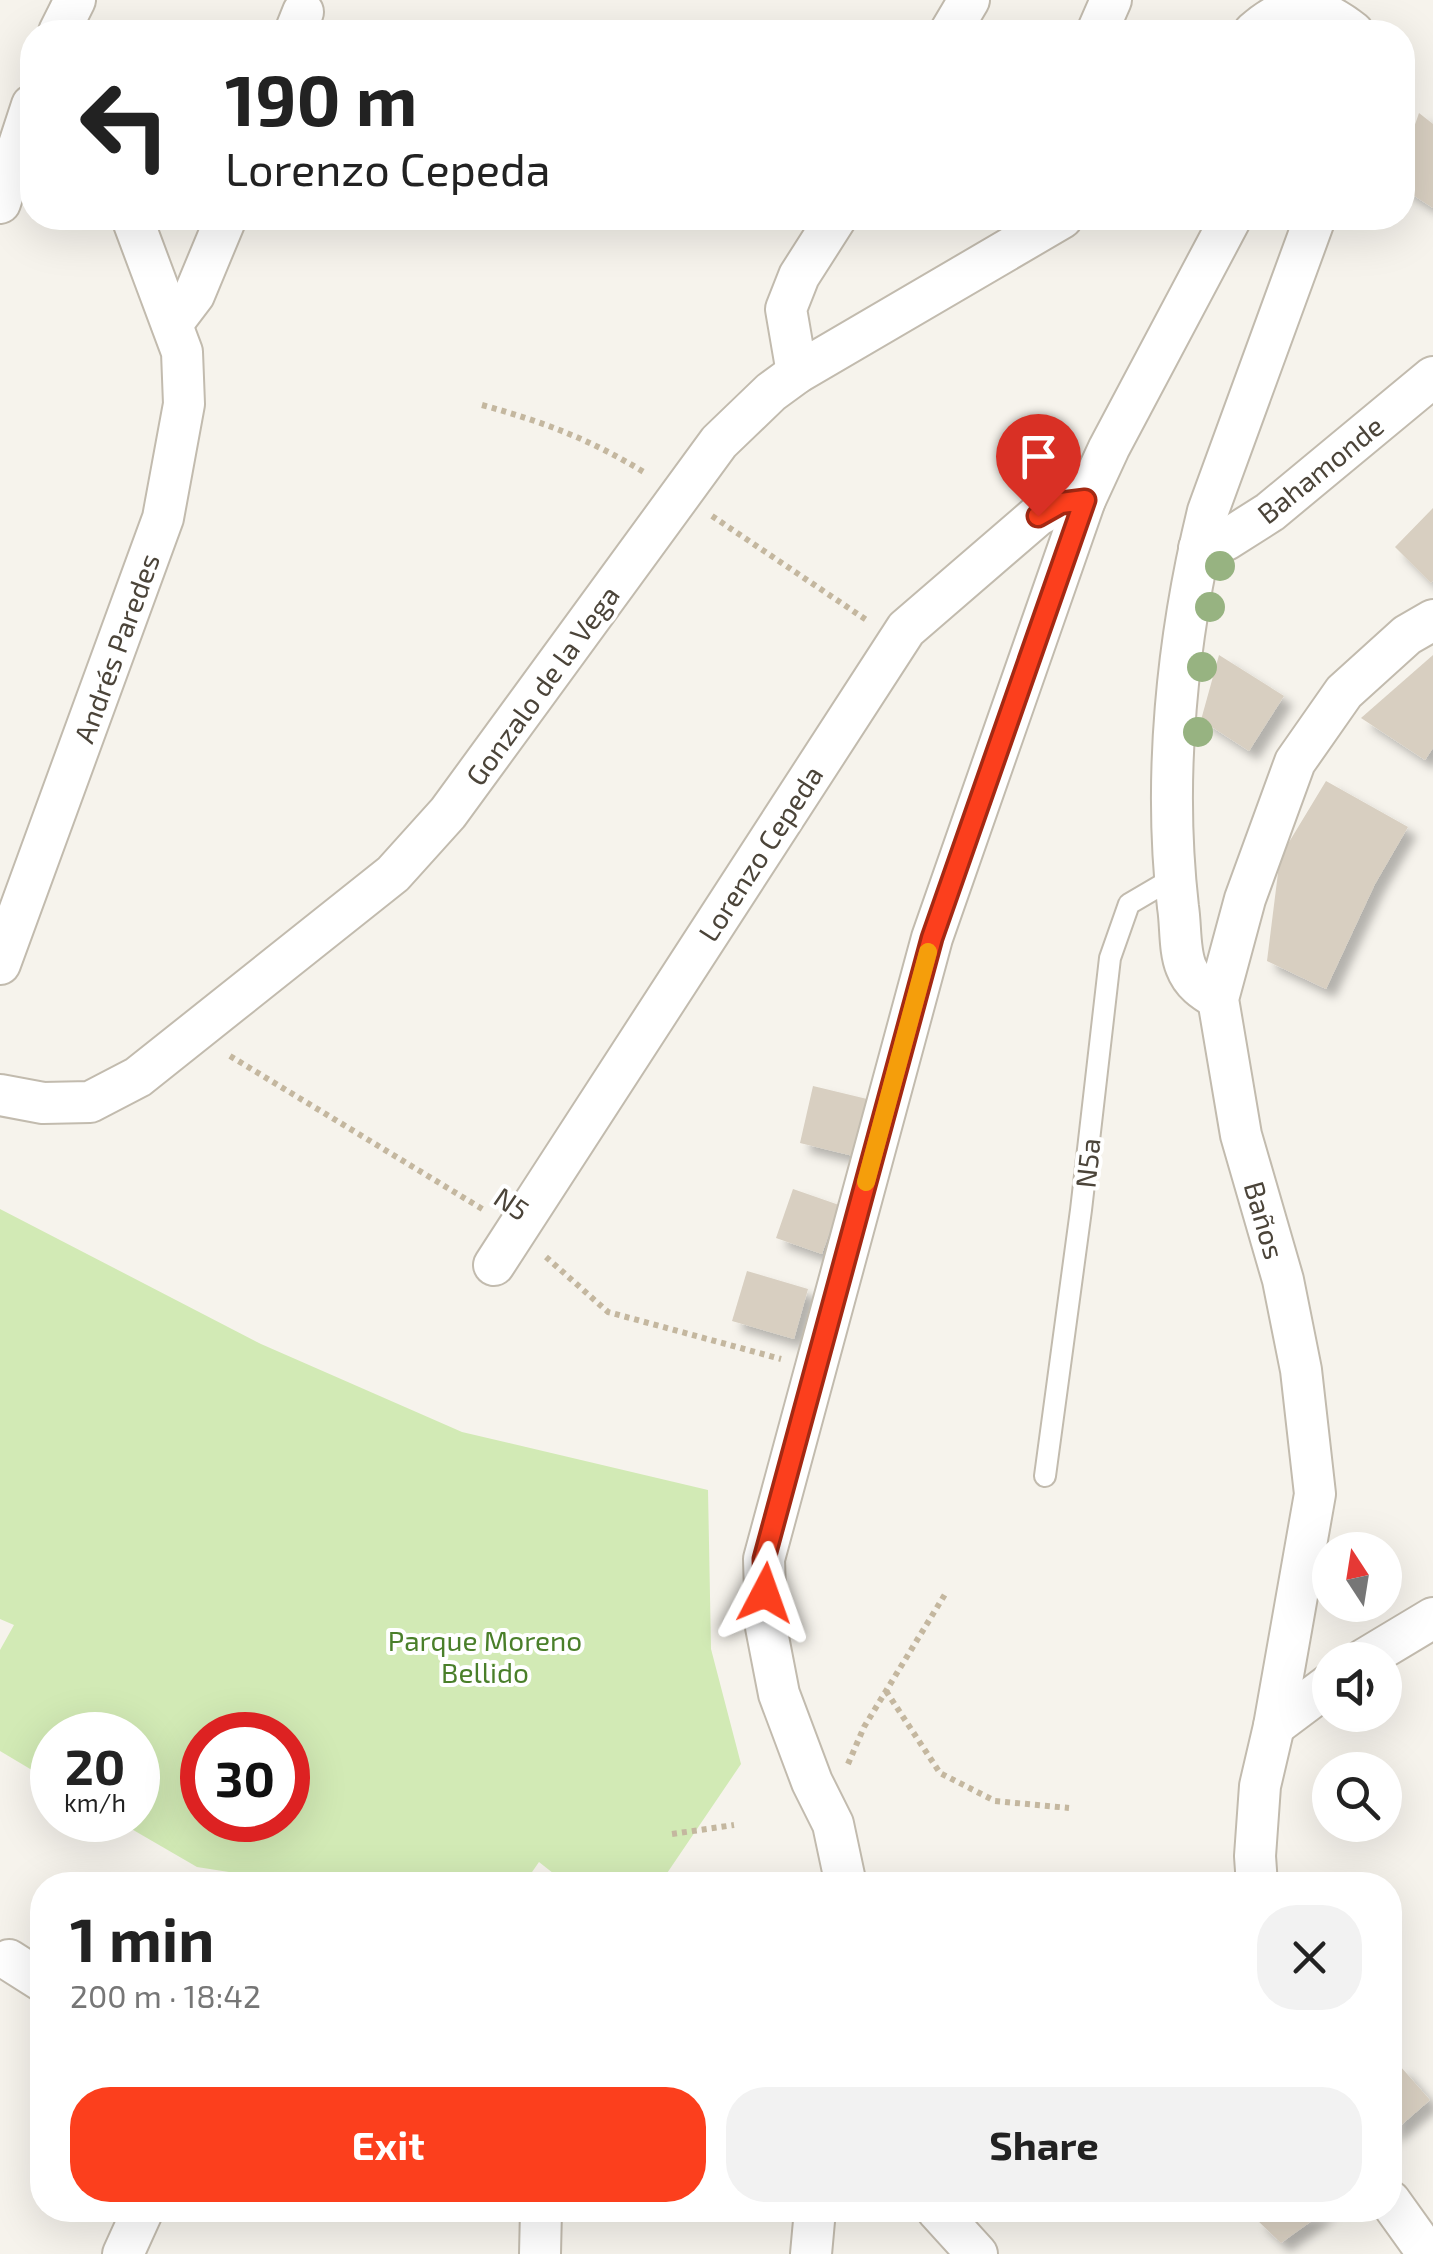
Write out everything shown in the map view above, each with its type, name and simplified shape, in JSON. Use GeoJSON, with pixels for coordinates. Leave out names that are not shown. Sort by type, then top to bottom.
{"type":"FeatureCollection","features":[{"type":"Feature","properties":{"kind":"street"},"geometry":{"type":"LineString","coordinates":[[1265,20],[1272,13],[1304,4],[1327,20]]}},
{"type":"Feature","properties":{"kind":"street"},"geometry":{"type":"LineString","coordinates":[[0,203],[20,142]]}},
{"type":"Feature","properties":{"kind":"street","name":"Andrés Paredes"},"geometry":{"type":"LineString","coordinates":[[0,964],[163,518],[184,404],[182,352],[137,230]]}},
{"type":"Feature","properties":{"kind":"street"},"geometry":{"type":"LineString","coordinates":[[172,324],[194,295],[221,230]]}},
{"type":"Feature","properties":{"kind":"street"},"geometry":{"type":"LineString","coordinates":[[796,373],[786,309],[799,276],[828,230]]}},
{"type":"Feature","properties":{"kind":"street","name":"Gonzalo de la Vega"},"geometry":{"type":"LineString","coordinates":[[0,1094],[43,1104],[90,1102],[138,1077],[393,874],[448,813],[719,442],[796,373],[1029,230]]}},
{"type":"Feature","properties":{"kind":"street"},"geometry":{"type":"LineString","coordinates":[[843,1872],[833,1824],[779,1694],[766,1627],[764,1559],[932,938],[1085,500],[1108,448],[1224,230]]}},
{"type":"Feature","properties":{"kind":"street"},"geometry":{"type":"LineString","coordinates":[[1218,999],[1198,987],[1186,966],[1175,877],[1172,801],[1179,684],[1208,511],[1311,230]]}},
{"type":"Feature","properties":{"kind":"street","name":"Bahamonde"},"geometry":{"type":"LineString","coordinates":[[1199,548],[1226,540],[1270,512],[1433,376]]}},
{"type":"Feature","properties":{"kind":"street","name":"Lorenzo Cepeda"},"geometry":{"type":"LineString","coordinates":[[494,1265],[906,629],[1038,516],[1061,503],[1085,500]]}},
{"type":"Feature","properties":{"kind":"street","name":"Baños"},"geometry":{"type":"LineString","coordinates":[[1256,1872],[1260,1786],[1314,1494],[1301,1370],[1283,1280],[1241,1136],[1218,999],[1245,899],[1294,762],[1344,692],[1407,635],[1433,620]]}},
{"type":"Feature","properties":{"kind":"street"},"geometry":{"type":"LineString","coordinates":[[1393,1642],[1433,1618]]}},
{"type":"Feature","properties":{"kind":"street"},"geometry":{"type":"LineString","coordinates":[[1274,1726],[1312,1698]]}},
{"type":"Feature","properties":{"kind":"street"},"geometry":{"type":"LineString","coordinates":[[9,1960],[30,1974]]}},
{"type":"Feature","properties":{"kind":"street"},"geometry":{"type":"LineString","coordinates":[[1402,2218],[1428,2254]]}},
{"type":"Feature","properties":{"kind":"street"},"geometry":{"type":"LineString","coordinates":[[122,2254],[137,2222]]}},
{"type":"Feature","properties":{"kind":"street"},"geometry":{"type":"LineString","coordinates":[[540,2254],[541,2222]]}},
{"type":"Feature","properties":{"kind":"street"},"geometry":{"type":"LineString","coordinates":[[810,2254],[814,2222]]}},
{"type":"Feature","properties":{"kind":"street"},"geometry":{"type":"LineString","coordinates":[[948,2222],[976,2254]]}},
{"type":"Feature","properties":{"kind":"lane","name":"N5a"},"geometry":{"type":"LineString","coordinates":[[1045,1476],[1082,1210],[1110,958],[1130,904],[1175,877]]}},
{"type":"Feature","properties":{"kind":"path","name":"N5"},"geometry":{"type":"LineString","coordinates":[[195,1034],[515,1230],[608,1312],[816,1368]]}},
{"type":"Feature","properties":{"kind":"path"},"geometry":{"type":"LineString","coordinates":[[816,1790],[846,1768],[864,1727],[948,1592]]}},
{"type":"Feature","properties":{"kind":"path"},"geometry":{"type":"LineString","coordinates":[[886,1691],[940,1774],[995,1801],[1069,1808]]}},
{"type":"Feature","properties":{"kind":"path"},"geometry":{"type":"LineString","coordinates":[[672,1834],[734,1825]]}},
{"type":"Feature","properties":{"kind":"green space","name":"Parque Moreno Bellido"},"geometry":{"type":"Polygon","coordinates":[[[0,1209],[261,1344],[462,1432],[708,1490],[711,1649],[741,1764],[668,1872],[552,1872],[539,1862],[532,1872],[229,1872],[197,1867],[154,1842],[160,1842],[160,1712],[30,1712],[30,1769],[0,1751],[0,1650],[14,1625],[0,1619],[0,1209]]]}},
{"type":"Feature","properties":{"kind":"building"},"geometry":{"type":"Polygon","coordinates":[[[1419,113],[1433,124],[1433,208],[1415,196],[1415,125],[1419,113]]]}},
{"type":"Feature","properties":{"kind":"building"},"geometry":{"type":"Polygon","coordinates":[[[1433,508],[1433,581],[1431,583],[1395,547],[1433,508]]]}},
{"type":"Feature","properties":{"kind":"building"},"geometry":{"type":"Polygon","coordinates":[[[1219,655],[1284,696],[1249,751],[1201,720],[1219,655]]]}},
{"type":"Feature","properties":{"kind":"building"},"geometry":{"type":"Polygon","coordinates":[[[1433,655],[1433,748],[1425,760],[1361,718],[1433,655]]]}},
{"type":"Feature","properties":{"kind":"building"},"geometry":{"type":"Polygon","coordinates":[[[1326,781],[1408,827],[1375,884],[1326,989],[1267,961],[1280,857],[1326,781]]]}},
{"type":"Feature","properties":{"kind":"building"},"geometry":{"type":"Polygon","coordinates":[[[813,1086],[867,1099],[853,1156],[800,1143],[813,1086]]]}},
{"type":"Feature","properties":{"kind":"building"},"geometry":{"type":"Polygon","coordinates":[[[793,1189],[839,1205],[822,1254],[776,1238],[793,1189]]]}},
{"type":"Feature","properties":{"kind":"building"},"geometry":{"type":"Polygon","coordinates":[[[747,1271],[808,1289],[794,1339],[732,1321],[747,1271]]]}},
{"type":"Feature","properties":{"kind":"building"},"geometry":{"type":"Polygon","coordinates":[[[1402,2068],[1430,2100],[1402,2124],[1402,2068]]]}},
{"type":"Feature","properties":{"kind":"building"},"geometry":{"type":"Polygon","coordinates":[[[1259,2222],[1310,2222],[1281,2243],[1259,2222]]]}},
{"type":"Feature","properties":{"kind":"slow traffic"},"geometry":{"type":"LineString","coordinates":[[866,1182],[928,952]]}},
{"type":"Feature","properties":{"kind":"route"},"geometry":{"type":"LineString","coordinates":[[765,1593],[764,1559],[932,938],[1085,500],[1061,503],[1038,516]]}}]}
